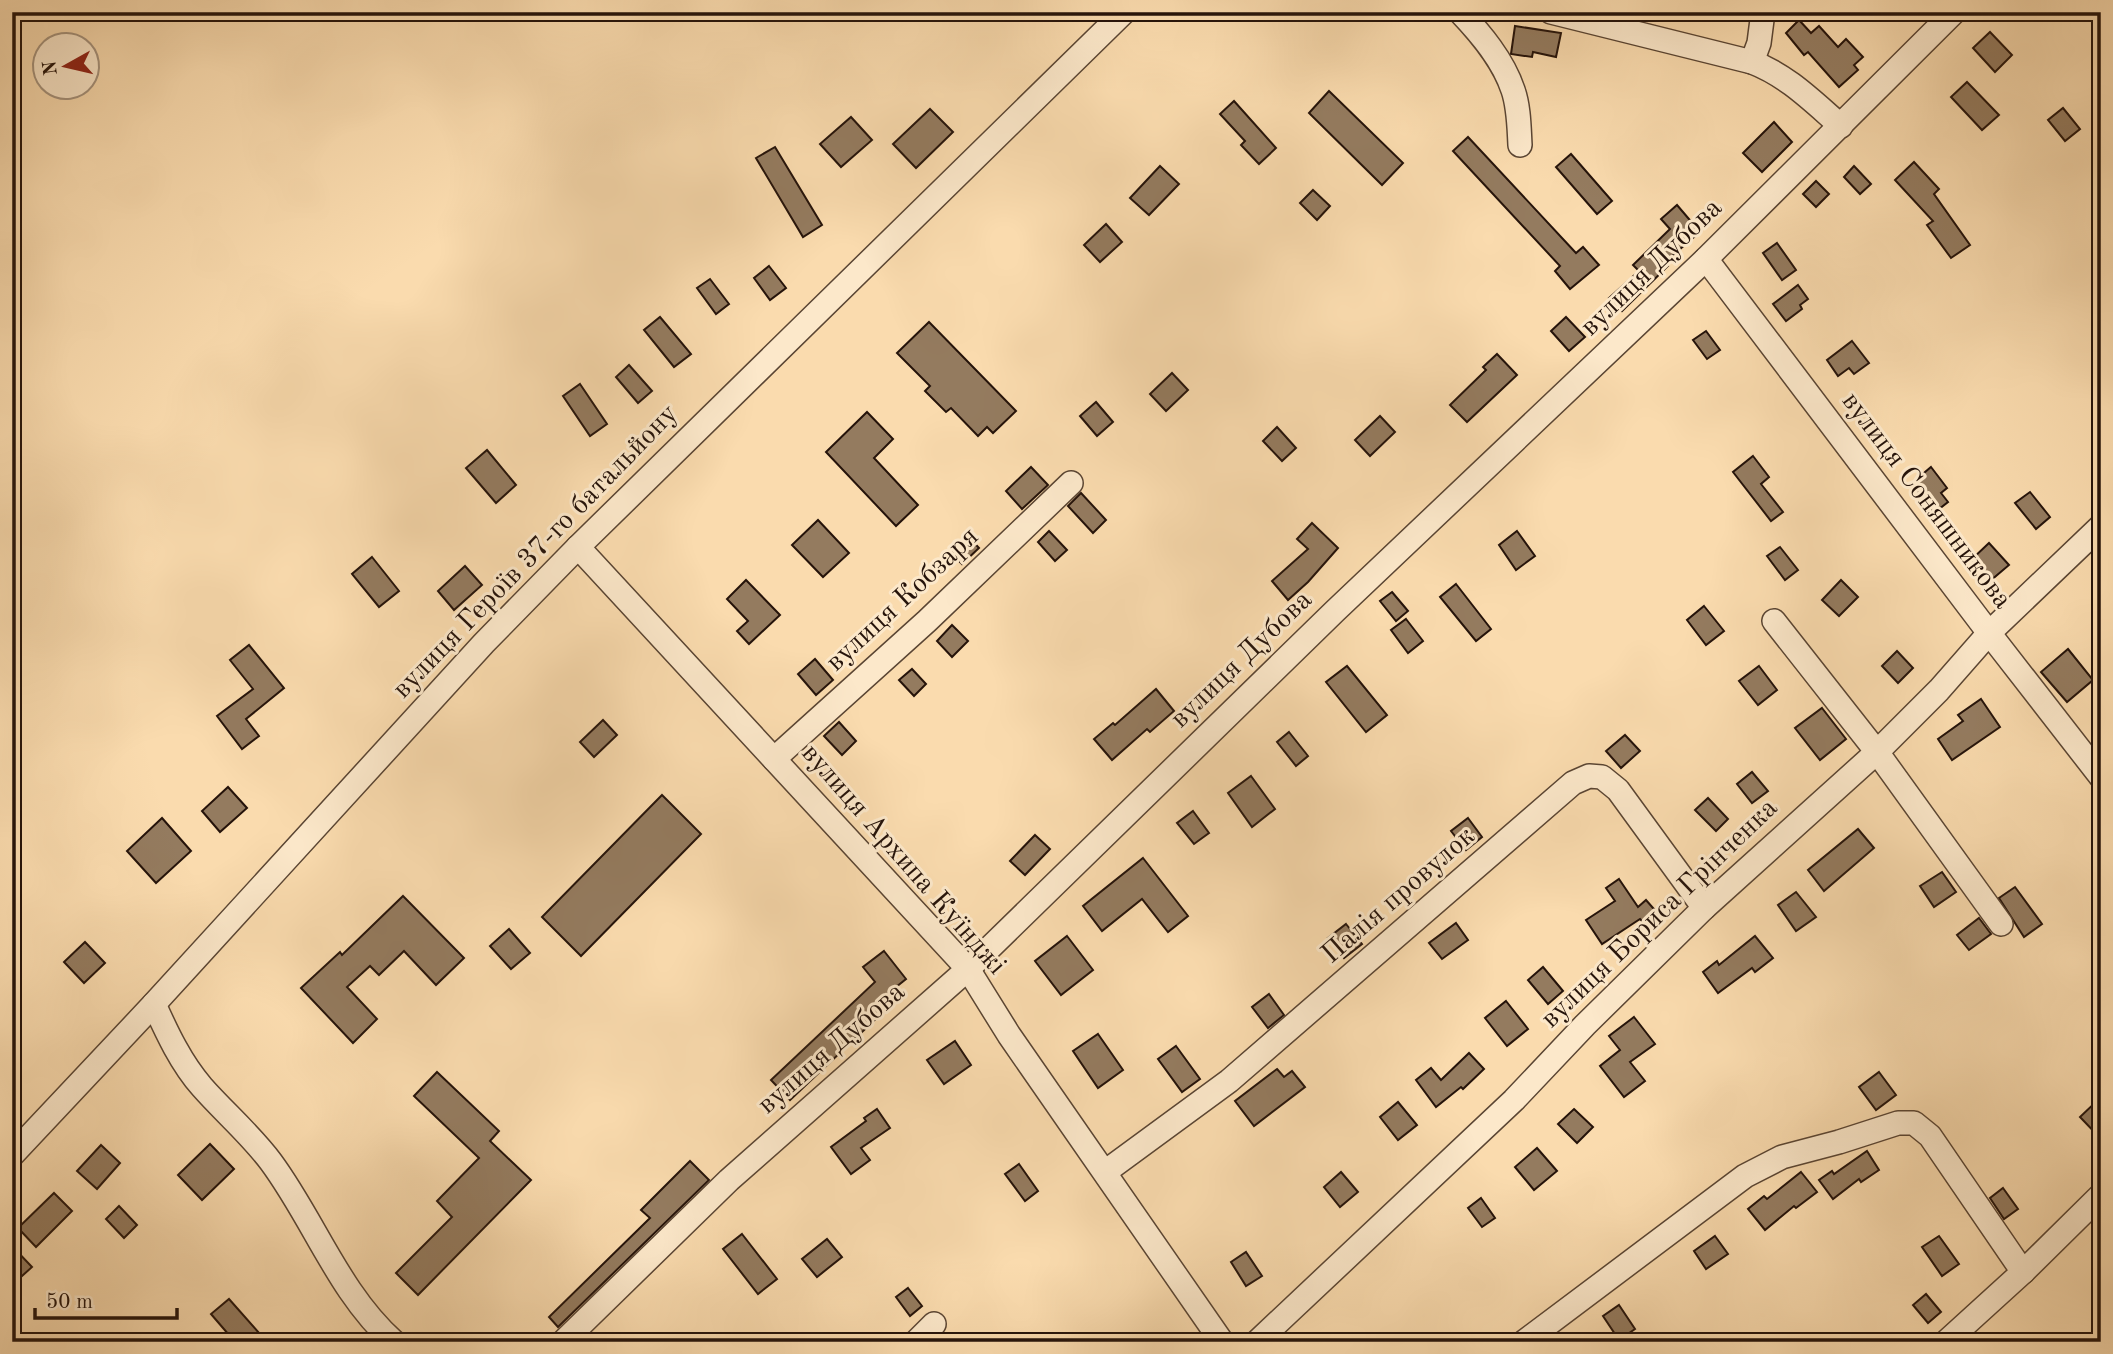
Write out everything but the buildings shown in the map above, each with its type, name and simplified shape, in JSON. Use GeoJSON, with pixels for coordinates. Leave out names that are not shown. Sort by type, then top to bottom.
{"type":"FeatureCollection","features":[{"type":"Feature","properties":{"kind":"street","name":"вулиця Героїв 37-го батальйону"},"geometry":{"type":"LineString","coordinates":[[12,1155],[484,643],[578,547],[1125,12]]}},
{"type":"Feature","properties":{"kind":"street"},"geometry":{"type":"LineString","coordinates":[[1460,12],[1492,50],[1513,90],[1520,145]]}},
{"type":"Feature","properties":{"kind":"street"},"geometry":{"type":"LineString","coordinates":[[1551,12],[1752,62],[1773,70],[1792,82],[1840,125]]}},
{"type":"Feature","properties":{"kind":"street"},"geometry":{"type":"LineString","coordinates":[[1752,62],[1759,43],[1763,12]]}},
{"type":"Feature","properties":{"kind":"street","name":"вулиця Дубова"},"geometry":{"type":"LineString","coordinates":[[564,1342],[729,1180],[968,969],[1335,611],[1706,260],[1954,12]]}},
{"type":"Feature","properties":{"kind":"street","name":"вулиця Соняшникова"},"geometry":{"type":"LineString","coordinates":[[1706,260],[1989,633],[2098,766]]}},
{"type":"Feature","properties":{"kind":"street","name":"вулиця Кобзаря"},"geometry":{"type":"LineString","coordinates":[[774,759],[928,621],[1071,483]]}},
{"type":"Feature","properties":{"kind":"street","name":"вулиця Бориса Грінченка"},"geometry":{"type":"LineString","coordinates":[[1257,1342],[1514,1100],[1585,1025],[1704,908],[1877,752],[1939,690],[1989,633],[2101,526]]}},
{"type":"Feature","properties":{"kind":"street","name":"вулиця Архипа Куїнджі"},"geometry":{"type":"LineString","coordinates":[[578,547],[968,969],[1009,1035],[1222,1342]]}},
{"type":"Feature","properties":{"kind":"street"},"geometry":{"type":"LineString","coordinates":[[1774,621],[1877,752],[2001,924]]}},
{"type":"Feature","properties":{"kind":"street","name":"Палія провулок"},"geometry":{"type":"LineString","coordinates":[[1105,1172],[1229,1081],[1573,783],[1585,778],[1602,777],[1618,790],[1704,908]]}},
{"type":"Feature","properties":{"kind":"street"},"geometry":{"type":"LineString","coordinates":[[154,1004],[172,1044],[200,1085],[269,1159],[342,1279],[383,1332],[394,1342]]}},
{"type":"Feature","properties":{"kind":"street"},"geometry":{"type":"LineString","coordinates":[[1524,1342],[1763,1165],[1782,1157],[1898,1124],[1914,1123],[1930,1136],[2023,1272]]}},
{"type":"Feature","properties":{"kind":"street"},"geometry":{"type":"LineString","coordinates":[[1946,1342],[2023,1272],[2101,1195]]}},
{"type":"Feature","properties":{"kind":"street"},"geometry":{"type":"LineString","coordinates":[[916,1342],[934,1324]]}},
{"type":"Feature","properties":{"kind":"waterway"},"geometry":{"type":"LineString","coordinates":[[12,19],[18,12]]}}]}
